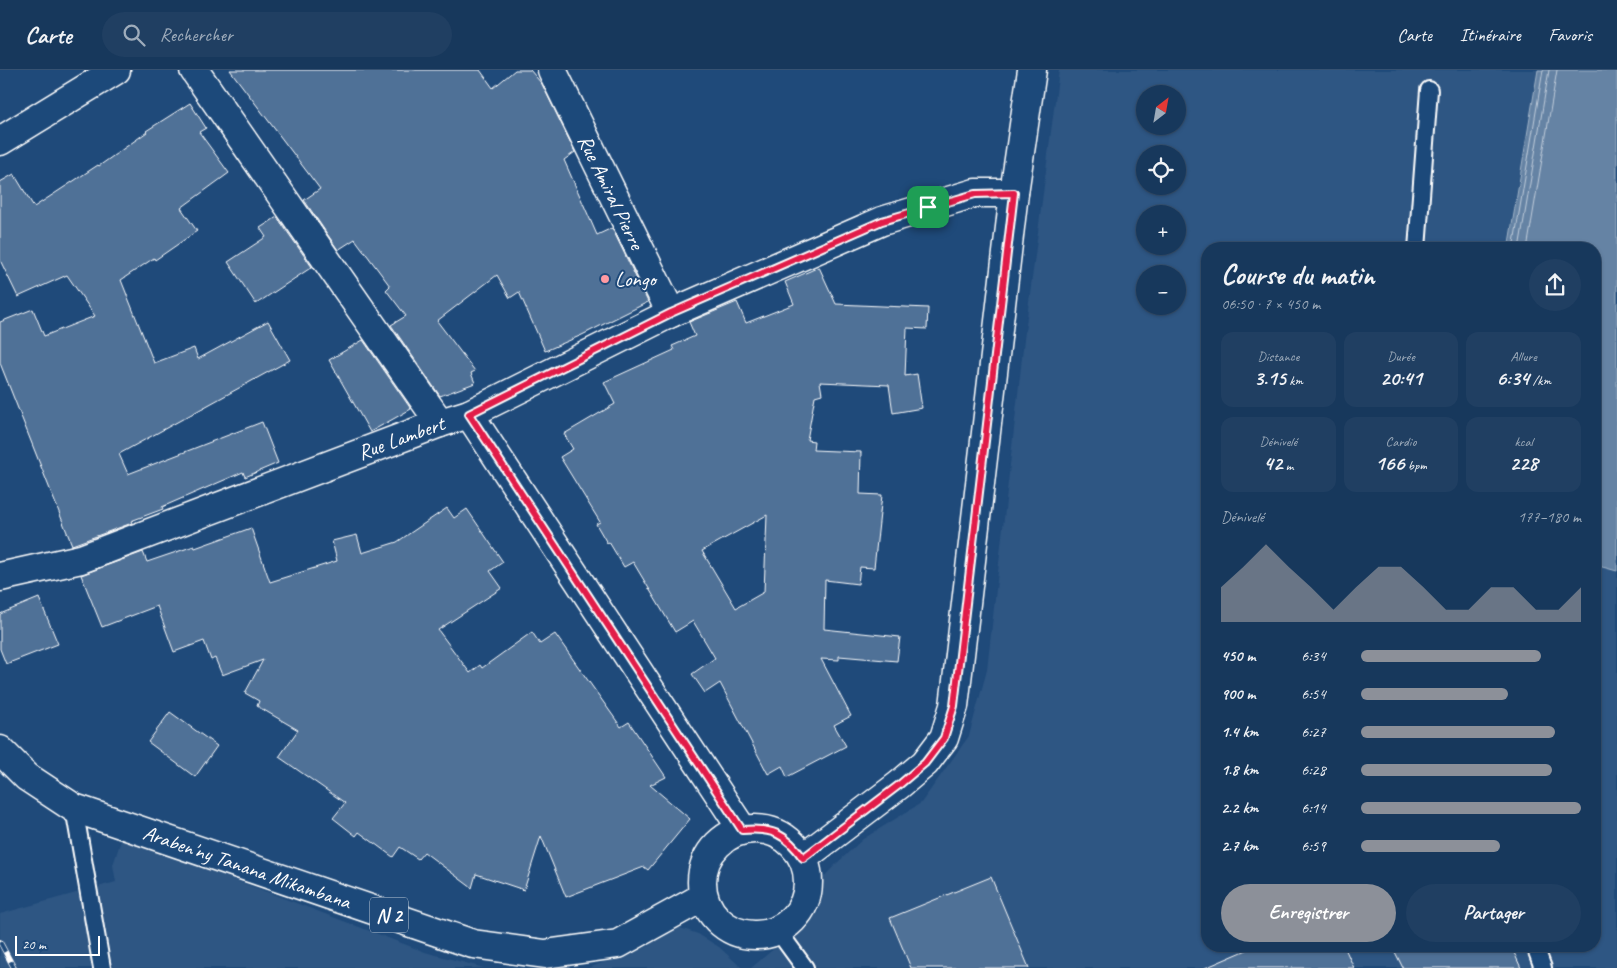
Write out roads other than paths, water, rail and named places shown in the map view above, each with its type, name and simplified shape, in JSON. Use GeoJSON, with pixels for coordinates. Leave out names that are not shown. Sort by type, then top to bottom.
{"type":"FeatureCollection","features":[{"type":"Feature","properties":{"kind":"street"},"geometry":{"type":"LineString","coordinates":[[0,141],[116,70]]}},
{"type":"Feature","properties":{"kind":"street"},"geometry":{"type":"LineString","coordinates":[[194,70],[440,423]]}},
{"type":"Feature","properties":{"kind":"street","name":"Rue Amiral Pierre"},"geometry":{"type":"LineString","coordinates":[[552,70],[671,313]]}},
{"type":"Feature","properties":{"kind":"street"},"geometry":{"type":"LineString","coordinates":[[803,858],[925,763],[944,738],[954,706],[1014,193],[1032,70]]}},
{"type":"Feature","properties":{"kind":"street","name":"Rue Lambert"},"geometry":{"type":"LineString","coordinates":[[0,577],[80,559],[440,423],[469,414],[671,313],[882,221],[975,194],[1014,193]]}},
{"type":"Feature","properties":{"kind":"street"},"geometry":{"type":"LineString","coordinates":[[469,414],[742,830]]}},
{"type":"Feature","properties":{"kind":"street","name":"N 2"},"geometry":{"type":"LineString","coordinates":[[0,750],[27,777],[74,808]]}},
{"type":"Feature","properties":{"kind":"street","name":"Araben'ny Tanana Mikambana"},"geometry":{"type":"LineString","coordinates":[[74,808],[473,944],[545,954],[618,944],[703,897]]}},
{"type":"Feature","properties":{"kind":"street"},"geometry":{"type":"LineString","coordinates":[[760,828],[778,833],[792,843],[803,858],[809,874],[806,899],[793,921],[778,931],[760,935],[742,934],[725,927],[712,914],[703,897],[701,880],[705,862],[713,848],[726,836],[742,830],[760,828]]}},
{"type":"Feature","properties":{"kind":"lane"},"geometry":{"type":"LineString","coordinates":[[1417,242],[1429,90]]}},
{"type":"Feature","properties":{"kind":"lane"},"geometry":{"type":"LineString","coordinates":[[74,808],[102,968]]}},
{"type":"Feature","properties":{"kind":"lane"},"geometry":{"type":"LineString","coordinates":[[778,931],[805,968]]}},
{"type":"Feature","properties":{"kind":"lane"},"geometry":{"type":"LineString","coordinates":[[1537,952],[1543,968]]}},
{"type":"Feature","properties":{"kind":"water"},"geometry":{"type":"Polygon","coordinates":[[[1538,70],[1617,70],[1617,571],[1601,567],[1601,242],[1509,242],[1538,70]]]}},
{"type":"Feature","properties":{"kind":"railway"},"geometry":{"type":"LineString","coordinates":[[0,942],[14,968]]}},
{"type":"Feature","properties":{"kind":"place","name":"Longo"},"geometry":{"type":"Point","coordinates":[605,279]}}]}
